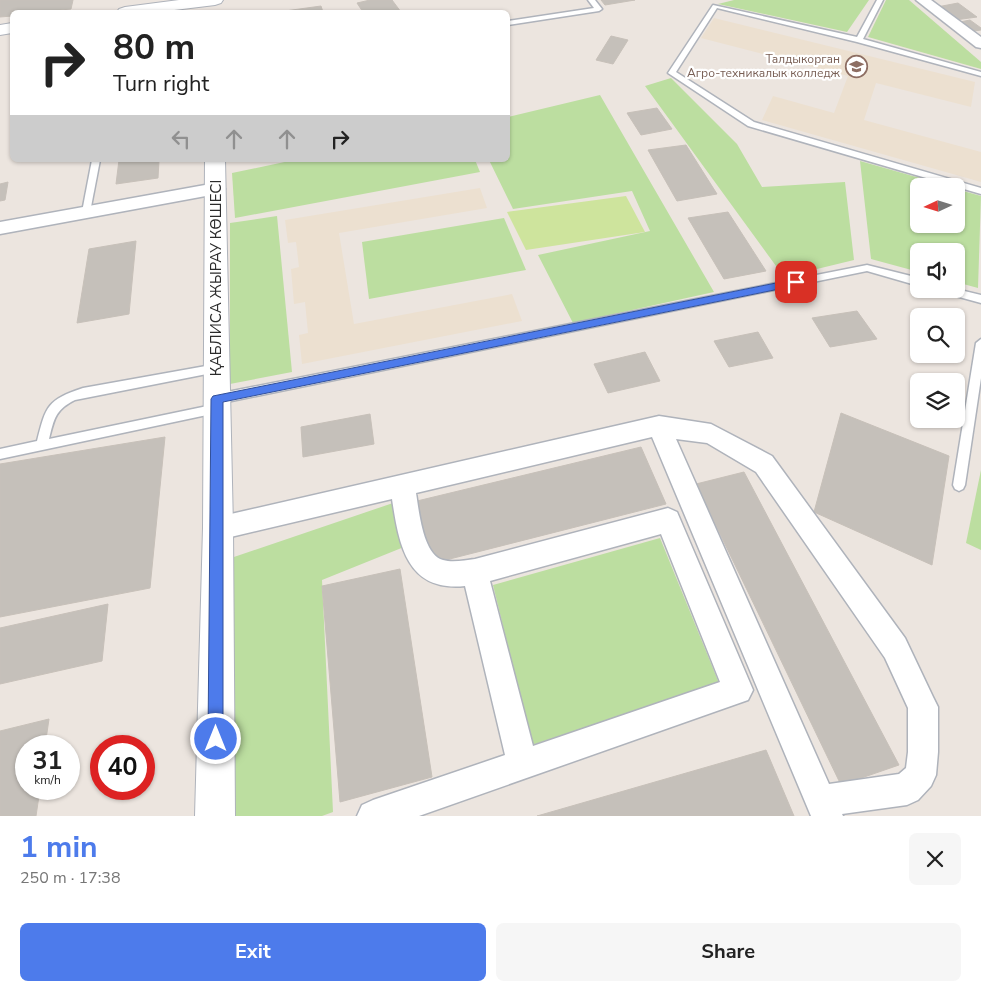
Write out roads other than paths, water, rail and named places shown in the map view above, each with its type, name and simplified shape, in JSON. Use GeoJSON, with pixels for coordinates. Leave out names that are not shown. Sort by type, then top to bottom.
{"type":"FeatureCollection","features":[{"type":"Feature","properties":{"kind":"street"},"geometry":{"type":"LineString","coordinates":[[140,10],[215,0]]}},
{"type":"Feature","properties":{"kind":"street"},"geometry":{"type":"LineString","coordinates":[[923,0],[981,44]]}},
{"type":"Feature","properties":{"kind":"street","name":"ҚАБЛИСА ЖЫРАУ КӨШЕСІ"},"geometry":{"type":"LineString","coordinates":[[215,162],[218,528],[215,816]]}},
{"type":"Feature","properties":{"kind":"street"},"geometry":{"type":"LineString","coordinates":[[0,228],[216,189]]}},
{"type":"Feature","properties":{"kind":"street"},"geometry":{"type":"LineString","coordinates":[[218,528],[659,426],[711,434],[764,464],[895,648],[923,707],[923,752],[920,775],[907,789],[824,808],[659,426]]}},
{"type":"Feature","properties":{"kind":"street"},"geometry":{"type":"LineString","coordinates":[[373,816],[738,690],[668,520],[475,572],[450,574],[435,571],[426,564],[413,546],[402,486]]}},
{"type":"Feature","properties":{"kind":"street"},"geometry":{"type":"LineString","coordinates":[[475,572],[522,764]]}},
{"type":"Feature","properties":{"kind":"lane"},"geometry":{"type":"LineString","coordinates":[[510,23],[598,9],[591,0]]}},
{"type":"Feature","properties":{"kind":"lane"},"geometry":{"type":"LineString","coordinates":[[722,0],[715,6],[672,73],[751,124],[981,191]]}},
{"type":"Feature","properties":{"kind":"lane"},"geometry":{"type":"LineString","coordinates":[[859,40],[880,0]]}},
{"type":"Feature","properties":{"kind":"lane"},"geometry":{"type":"LineString","coordinates":[[715,6],[859,40],[981,74]]}},
{"type":"Feature","properties":{"kind":"lane"},"geometry":{"type":"LineString","coordinates":[[86,212],[96,162]]}},
{"type":"Feature","properties":{"kind":"lane"},"geometry":{"type":"LineString","coordinates":[[0,454],[217,404],[867,268],[910,280]]}},
{"type":"Feature","properties":{"kind":"lane"},"geometry":{"type":"LineString","coordinates":[[965,295],[981,299]]}},
{"type":"Feature","properties":{"kind":"lane"},"geometry":{"type":"LineString","coordinates":[[959,485],[981,343]]}},
{"type":"Feature","properties":{"kind":"lane"},"geometry":{"type":"LineString","coordinates":[[42,445],[51,410],[64,398],[217,368]]}},
{"type":"Feature","properties":{"kind":"place","name":"Талдыкорган Агро-техникалык колледж"},"geometry":{"type":"Point","coordinates":[856,66]}}]}
